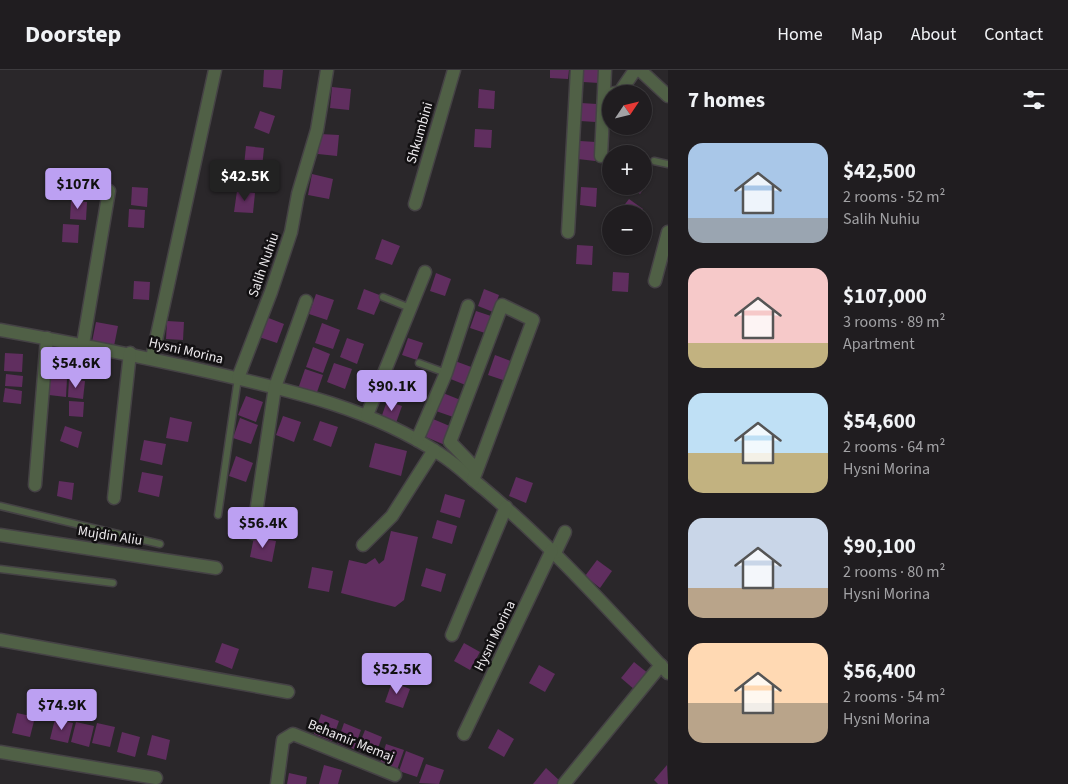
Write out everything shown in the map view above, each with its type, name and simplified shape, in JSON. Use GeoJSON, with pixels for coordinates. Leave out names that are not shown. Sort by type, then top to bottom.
{"type":"FeatureCollection","features":[{"type":"Feature","properties":{"kind":"street"},"geometry":{"type":"LineString","coordinates":[[152,358],[215,70]]}},
{"type":"Feature","properties":{"kind":"street","name":"Salih Nuhiu"},"geometry":{"type":"LineString","coordinates":[[238,378],[271,292],[291,232],[298,194],[317,130],[327,70]]}},
{"type":"Feature","properties":{"kind":"street","name":"Shkumbini"},"geometry":{"type":"LineString","coordinates":[[415,204],[454,70]]}},
{"type":"Feature","properties":{"kind":"street"},"geometry":{"type":"LineString","coordinates":[[568,232],[577,70]]}},
{"type":"Feature","properties":{"kind":"street"},"geometry":{"type":"LineString","coordinates":[[605,70],[605,85]]}},
{"type":"Feature","properties":{"kind":"street"},"geometry":{"type":"LineString","coordinates":[[624,85],[634,70]]}},
{"type":"Feature","properties":{"kind":"street"},"geometry":{"type":"LineString","coordinates":[[640,70],[668,96]]}},
{"type":"Feature","properties":{"kind":"street"},"geometry":{"type":"LineString","coordinates":[[601,156],[602,135]]}},
{"type":"Feature","properties":{"kind":"street"},"geometry":{"type":"LineString","coordinates":[[83,344],[109,191]]}},
{"type":"Feature","properties":{"kind":"street"},"geometry":{"type":"LineString","coordinates":[[655,281],[668,232]]}},
{"type":"Feature","properties":{"kind":"street"},"geometry":{"type":"LineString","coordinates":[[367,415],[425,272]]}},
{"type":"Feature","properties":{"kind":"street"},"geometry":{"type":"LineString","coordinates":[[253,532],[276,386],[287,340],[306,302]]}},
{"type":"Feature","properties":{"kind":"street"},"geometry":{"type":"LineString","coordinates":[[502,305],[533,320],[475,475],[450,442],[502,305]]}},
{"type":"Feature","properties":{"kind":"street"},"geometry":{"type":"LineString","coordinates":[[416,440],[446,373],[468,306]]}},
{"type":"Feature","properties":{"kind":"street","name":"Hysni Morina"},"geometry":{"type":"LineString","coordinates":[[0,330],[130,353],[276,386],[367,415],[416,440],[475,475],[553,552],[664,669]]}},
{"type":"Feature","properties":{"kind":"street"},"geometry":{"type":"LineString","coordinates":[[35,485],[47,338]]}},
{"type":"Feature","properties":{"kind":"street"},"geometry":{"type":"LineString","coordinates":[[114,498],[130,353]]}},
{"type":"Feature","properties":{"kind":"street"},"geometry":{"type":"LineString","coordinates":[[363,545],[392,516],[434,450]]}},
{"type":"Feature","properties":{"kind":"street"},"geometry":{"type":"LineString","coordinates":[[452,635],[506,507]]}},
{"type":"Feature","properties":{"kind":"street"},"geometry":{"type":"LineString","coordinates":[[553,552],[565,532]]}},
{"type":"Feature","properties":{"kind":"street","name":"Mujdin Aliu"},"geometry":{"type":"LineString","coordinates":[[0,535],[216,568]]}},
{"type":"Feature","properties":{"kind":"street","name":"Hysni Morina"},"geometry":{"type":"LineString","coordinates":[[464,734],[553,552]]}},
{"type":"Feature","properties":{"kind":"street"},"geometry":{"type":"LineString","coordinates":[[0,640],[288,692]]}},
{"type":"Feature","properties":{"kind":"street"},"geometry":{"type":"LineString","coordinates":[[564,784],[664,669]]}},
{"type":"Feature","properties":{"kind":"street","name":"Behamir Memaj"},"geometry":{"type":"LineString","coordinates":[[277,784],[283,740],[293,734],[395,774]]}},
{"type":"Feature","properties":{"kind":"street"},"geometry":{"type":"LineString","coordinates":[[0,752],[156,778]]}},
{"type":"Feature","properties":{"kind":"lane"},"geometry":{"type":"LineString","coordinates":[[654,160],[668,164]]}},
{"type":"Feature","properties":{"kind":"lane"},"geometry":{"type":"LineString","coordinates":[[383,297],[410,308]]}},
{"type":"Feature","properties":{"kind":"lane"},"geometry":{"type":"LineString","coordinates":[[419,363],[446,373]]}},
{"type":"Feature","properties":{"kind":"lane"},"geometry":{"type":"LineString","coordinates":[[218,515],[238,378]]}},
{"type":"Feature","properties":{"kind":"lane"},"geometry":{"type":"LineString","coordinates":[[0,506],[160,544]]}},
{"type":"Feature","properties":{"kind":"lane"},"geometry":{"type":"LineString","coordinates":[[0,569],[113,583]]}},
{"type":"Feature","properties":{"kind":"building"},"geometry":{"type":"Polygon","coordinates":[[[264,70],[283,70],[281,89],[263,87],[264,70]]]}},
{"type":"Feature","properties":{"kind":"building"},"geometry":{"type":"Polygon","coordinates":[[[550,70],[569,70],[568,79],[550,78],[550,70]]]}},
{"type":"Feature","properties":{"kind":"building"},"geometry":{"type":"Polygon","coordinates":[[[583,70],[600,70],[599,83],[583,82],[583,70]]]}},
{"type":"Feature","properties":{"kind":"building"},"geometry":{"type":"Polygon","coordinates":[[[332,87],[351,89],[349,110],[330,108],[332,87]]]}},
{"type":"Feature","properties":{"kind":"building"},"geometry":{"type":"Polygon","coordinates":[[[479,89],[495,91],[494,109],[478,108],[479,89]]]}},
{"type":"Feature","properties":{"kind":"building"},"geometry":{"type":"Polygon","coordinates":[[[581,103],[597,104],[596,122],[580,121],[581,103]]]}},
{"type":"Feature","properties":{"kind":"building"},"geometry":{"type":"Polygon","coordinates":[[[260,111],[275,116],[269,134],[254,128],[260,111]]]}},
{"type":"Feature","properties":{"kind":"building"},"geometry":{"type":"Polygon","coordinates":[[[475,129],[492,130],[491,148],[474,147],[475,129]]]}},
{"type":"Feature","properties":{"kind":"building"},"geometry":{"type":"Polygon","coordinates":[[[320,134],[339,135],[337,156],[318,154],[320,134]]]}},
{"type":"Feature","properties":{"kind":"building"},"geometry":{"type":"Polygon","coordinates":[[[580,141],[596,142],[595,161],[578,159],[580,141]]]}},
{"type":"Feature","properties":{"kind":"building"},"geometry":{"type":"Polygon","coordinates":[[[246,146],[264,148],[262,168],[244,166],[246,146]]]}},
{"type":"Feature","properties":{"kind":"building"},"geometry":{"type":"Polygon","coordinates":[[[312,174],[333,179],[329,199],[308,195],[312,174]]]}},
{"type":"Feature","properties":{"kind":"building"},"geometry":{"type":"Polygon","coordinates":[[[132,187],[148,188],[147,207],[131,205],[132,187]]]}},
{"type":"Feature","properties":{"kind":"building"},"geometry":{"type":"Polygon","coordinates":[[[581,187],[597,188],[596,207],[580,205],[581,187]]]}},
{"type":"Feature","properties":{"kind":"building"},"geometry":{"type":"Polygon","coordinates":[[[237,191],[255,193],[253,213],[234,212],[237,191]]]}},
{"type":"Feature","properties":{"kind":"building"},"geometry":{"type":"Polygon","coordinates":[[[629,199],[637,205],[624,205],[629,199]]]}},
{"type":"Feature","properties":{"kind":"building"},"geometry":{"type":"Polygon","coordinates":[[[71,201],[87,202],[86,220],[70,219],[71,201]]]}},
{"type":"Feature","properties":{"kind":"building"},"geometry":{"type":"Polygon","coordinates":[[[129,209],[145,210],[144,228],[128,227],[129,209]]]}},
{"type":"Feature","properties":{"kind":"building"},"geometry":{"type":"Polygon","coordinates":[[[63,224],[79,225],[78,243],[62,242],[63,224]]]}},
{"type":"Feature","properties":{"kind":"building"},"geometry":{"type":"Polygon","coordinates":[[[382,239],[400,246],[392,265],[375,259],[382,239]]]}},
{"type":"Feature","properties":{"kind":"building"},"geometry":{"type":"Polygon","coordinates":[[[577,245],[593,246],[592,265],[576,264],[577,245]]]}},
{"type":"Feature","properties":{"kind":"building"},"geometry":{"type":"Polygon","coordinates":[[[613,272],[629,273],[628,292],[612,291],[613,272]]]}},
{"type":"Feature","properties":{"kind":"building"},"geometry":{"type":"Polygon","coordinates":[[[436,273],[451,279],[445,296],[430,291],[436,273]]]}},
{"type":"Feature","properties":{"kind":"building"},"geometry":{"type":"Polygon","coordinates":[[[134,281],[150,282],[149,300],[133,299],[134,281]]]}},
{"type":"Feature","properties":{"kind":"building"},"geometry":{"type":"Polygon","coordinates":[[[364,289],[382,296],[374,315],[357,309],[364,289]]]}},
{"type":"Feature","properties":{"kind":"building"},"geometry":{"type":"Polygon","coordinates":[[[484,289],[499,295],[493,312],[478,306],[484,289]]]}},
{"type":"Feature","properties":{"kind":"building"},"geometry":{"type":"Polygon","coordinates":[[[316,294],[334,300],[327,320],[309,314],[316,294]]]}},
{"type":"Feature","properties":{"kind":"building"},"geometry":{"type":"Polygon","coordinates":[[[476,311],[491,316],[485,333],[470,328],[476,311]]]}},
{"type":"Feature","properties":{"kind":"building"},"geometry":{"type":"Polygon","coordinates":[[[266,317],[284,324],[277,343],[259,337],[266,317]]]}},
{"type":"Feature","properties":{"kind":"building"},"geometry":{"type":"Polygon","coordinates":[[[167,321],[184,322],[183,340],[166,339],[167,321]]]}},
{"type":"Feature","properties":{"kind":"building"},"geometry":{"type":"Polygon","coordinates":[[[96,322],[118,326],[114,346],[92,342],[96,322]]]}},
{"type":"Feature","properties":{"kind":"building"},"geometry":{"type":"Polygon","coordinates":[[[322,323],[340,330],[333,349],[315,343],[322,323]]]}},
{"type":"Feature","properties":{"kind":"building"},"geometry":{"type":"Polygon","coordinates":[[[347,338],[364,344],[357,364],[340,357],[347,338]]]}},
{"type":"Feature","properties":{"kind":"building"},"geometry":{"type":"Polygon","coordinates":[[[408,338],[423,343],[417,360],[402,355],[408,338]]]}},
{"type":"Feature","properties":{"kind":"building"},"geometry":{"type":"Polygon","coordinates":[[[313,347],[330,354],[323,373],[306,367],[313,347]]]}},
{"type":"Feature","properties":{"kind":"building"},"geometry":{"type":"Polygon","coordinates":[[[5,353],[23,354],[22,372],[4,371],[5,353]]]}},
{"type":"Feature","properties":{"kind":"building"},"geometry":{"type":"Polygon","coordinates":[[[495,355],[513,362],[506,381],[488,375],[495,355]]]}},
{"type":"Feature","properties":{"kind":"building"},"geometry":{"type":"Polygon","coordinates":[[[455,361],[474,368],[468,386],[448,378],[455,361]]]}},
{"type":"Feature","properties":{"kind":"building"},"geometry":{"type":"Polygon","coordinates":[[[334,363],[352,369],[345,389],[327,382],[334,363]]]}},
{"type":"Feature","properties":{"kind":"building"},"geometry":{"type":"Polygon","coordinates":[[[305,369],[323,375],[316,395],[298,389],[305,369]]]}},
{"type":"Feature","properties":{"kind":"building"},"geometry":{"type":"Polygon","coordinates":[[[6,374],[23,376],[22,387],[5,386],[6,374]]]}},
{"type":"Feature","properties":{"kind":"building"},"geometry":{"type":"Polygon","coordinates":[[[50,378],[67,379],[66,397],[49,395],[50,378]]]}},
{"type":"Feature","properties":{"kind":"building"},"geometry":{"type":"Polygon","coordinates":[[[69,379],[85,381],[83,399],[68,397],[69,379]]]}},
{"type":"Feature","properties":{"kind":"building"},"geometry":{"type":"Polygon","coordinates":[[[5,388],[22,391],[21,404],[3,402],[5,388]]]}},
{"type":"Feature","properties":{"kind":"building"},"geometry":{"type":"Polygon","coordinates":[[[443,393],[463,401],[456,418],[436,411],[443,393]]]}},
{"type":"Feature","properties":{"kind":"building"},"geometry":{"type":"Polygon","coordinates":[[[246,396],[263,402],[256,422],[238,415],[246,396]]]}},
{"type":"Feature","properties":{"kind":"building"},"geometry":{"type":"Polygon","coordinates":[[[69,401],[84,402],[83,417],[69,416],[69,401]]]}},
{"type":"Feature","properties":{"kind":"building"},"geometry":{"type":"Polygon","coordinates":[[[387,401],[402,406],[396,423],[381,418],[387,401]]]}},
{"type":"Feature","properties":{"kind":"building"},"geometry":{"type":"Polygon","coordinates":[[[283,416],[301,422],[294,442],[276,435],[283,416]]]}},
{"type":"Feature","properties":{"kind":"building"},"geometry":{"type":"Polygon","coordinates":[[[170,417],[192,422],[188,442],[166,438],[170,417]]]}},
{"type":"Feature","properties":{"kind":"building"},"geometry":{"type":"Polygon","coordinates":[[[240,418],[258,425],[251,444],[233,438],[240,418]]]}},
{"type":"Feature","properties":{"kind":"building"},"geometry":{"type":"Polygon","coordinates":[[[433,419],[452,427],[445,445],[426,437],[433,419]]]}},
{"type":"Feature","properties":{"kind":"building"},"geometry":{"type":"Polygon","coordinates":[[[320,421],[338,427],[331,447],[313,440],[320,421]]]}},
{"type":"Feature","properties":{"kind":"building"},"geometry":{"type":"Polygon","coordinates":[[[65,426],[82,432],[78,448],[60,441],[65,426]]]}},
{"type":"Feature","properties":{"kind":"building"},"geometry":{"type":"Polygon","coordinates":[[[144,440],[166,444],[162,465],[140,460],[144,440]]]}},
{"type":"Feature","properties":{"kind":"building"},"geometry":{"type":"Polygon","coordinates":[[[375,443],[407,451],[401,476],[369,467],[375,443]]]}},
{"type":"Feature","properties":{"kind":"building"},"geometry":{"type":"Polygon","coordinates":[[[236,456],[253,463],[246,482],[229,476],[236,456]]]}},
{"type":"Feature","properties":{"kind":"building"},"geometry":{"type":"Polygon","coordinates":[[[142,472],[163,476],[159,497],[138,492],[142,472]]]}},
{"type":"Feature","properties":{"kind":"building"},"geometry":{"type":"Polygon","coordinates":[[[516,477],[533,483],[526,503],[509,496],[516,477]]]}},
{"type":"Feature","properties":{"kind":"building"},"geometry":{"type":"Polygon","coordinates":[[[59,481],[74,483],[72,500],[57,496],[59,481]]]}},
{"type":"Feature","properties":{"kind":"building"},"geometry":{"type":"Polygon","coordinates":[[[445,494],[465,500],[460,518],[440,512],[445,494]]]}},
{"type":"Feature","properties":{"kind":"building"},"geometry":{"type":"Polygon","coordinates":[[[437,520],[457,526],[452,544],[432,538],[437,520]]]}},
{"type":"Feature","properties":{"kind":"building"},"geometry":{"type":"Polygon","coordinates":[[[391,531],[418,537],[404,600],[395,607],[341,593],[349,560],[366,564],[375,558],[379,564],[384,560],[391,531]]]}},
{"type":"Feature","properties":{"kind":"building"},"geometry":{"type":"Polygon","coordinates":[[[254,537],[276,541],[272,562],[250,557],[254,537]]]}},
{"type":"Feature","properties":{"kind":"building"},"geometry":{"type":"Polygon","coordinates":[[[597,560],[612,571],[600,588],[585,576],[597,560]]]}},
{"type":"Feature","properties":{"kind":"building"},"geometry":{"type":"Polygon","coordinates":[[[312,567],[333,571],[329,592],[308,588],[312,567]]]}},
{"type":"Feature","properties":{"kind":"building"},"geometry":{"type":"Polygon","coordinates":[[[426,568],[446,574],[441,592],[421,586],[426,568]]]}},
{"type":"Feature","properties":{"kind":"building"},"geometry":{"type":"Polygon","coordinates":[[[222,643],[239,649],[232,669],[215,662],[222,643]]]}},
{"type":"Feature","properties":{"kind":"building"},"geometry":{"type":"Polygon","coordinates":[[[464,643],[480,652],[470,670],[454,661],[464,643]]]}},
{"type":"Feature","properties":{"kind":"building"},"geometry":{"type":"Polygon","coordinates":[[[634,662],[649,674],[635,690],[621,678],[634,662]]]}},
{"type":"Feature","properties":{"kind":"building"},"geometry":{"type":"Polygon","coordinates":[[[539,665],[555,674],[545,692],[529,683],[539,665]]]}},
{"type":"Feature","properties":{"kind":"building"},"geometry":{"type":"Polygon","coordinates":[[[392,682],[410,689],[403,708],[385,702],[392,682]]]}},
{"type":"Feature","properties":{"kind":"building"},"geometry":{"type":"Polygon","coordinates":[[[17,713],[35,717],[30,737],[12,733],[17,713]]]}},
{"type":"Feature","properties":{"kind":"building"},"geometry":{"type":"Polygon","coordinates":[[[321,714],[339,721],[332,741],[314,734],[321,714]]]}},
{"type":"Feature","properties":{"kind":"building"},"geometry":{"type":"Polygon","coordinates":[[[55,719],[73,723],[68,743],[50,739],[55,719]]]}},
{"type":"Feature","properties":{"kind":"building"},"geometry":{"type":"Polygon","coordinates":[[[76,722],[94,726],[89,747],[71,742],[76,722]]]}},
{"type":"Feature","properties":{"kind":"building"},"geometry":{"type":"Polygon","coordinates":[[[97,723],[115,727],[110,747],[92,743],[97,723]]]}},
{"type":"Feature","properties":{"kind":"building"},"geometry":{"type":"Polygon","coordinates":[[[344,723],[361,730],[354,749],[337,743],[344,723]]]}},
{"type":"Feature","properties":{"kind":"building"},"geometry":{"type":"Polygon","coordinates":[[[498,729],[514,739],[504,757],[488,748],[498,729]]]}},
{"type":"Feature","properties":{"kind":"building"},"geometry":{"type":"Polygon","coordinates":[[[365,730],[382,737],[375,756],[357,750],[365,730]]]}},
{"type":"Feature","properties":{"kind":"building"},"geometry":{"type":"Polygon","coordinates":[[[122,732],[140,737],[135,757],[117,752],[122,732]]]}},
{"type":"Feature","properties":{"kind":"building"},"geometry":{"type":"Polygon","coordinates":[[[152,735],[170,740],[166,760],[147,755],[152,735]]]}},
{"type":"Feature","properties":{"kind":"building"},"geometry":{"type":"Polygon","coordinates":[[[386,744],[404,750],[397,770],[380,763],[386,744]]]}},
{"type":"Feature","properties":{"kind":"building"},"geometry":{"type":"Polygon","coordinates":[[[406,751],[424,758],[417,777],[399,771],[406,751]]]}},
{"type":"Feature","properties":{"kind":"building"},"geometry":{"type":"Polygon","coordinates":[[[426,764],[444,770],[439,784],[419,783],[426,764]]]}},
{"type":"Feature","properties":{"kind":"building"},"geometry":{"type":"Polygon","coordinates":[[[324,765],[342,770],[338,784],[319,784],[324,765]]]}},
{"type":"Feature","properties":{"kind":"building"},"geometry":{"type":"Polygon","coordinates":[[[667,765],[668,784],[658,784],[654,780],[667,765]]]}},
{"type":"Feature","properties":{"kind":"building"},"geometry":{"type":"Polygon","coordinates":[[[546,768],[560,781],[557,784],[533,784],[546,768]]]}},
{"type":"Feature","properties":{"kind":"building"},"geometry":{"type":"Polygon","coordinates":[[[289,773],[307,777],[306,784],[287,784],[289,773]]]}}]}
